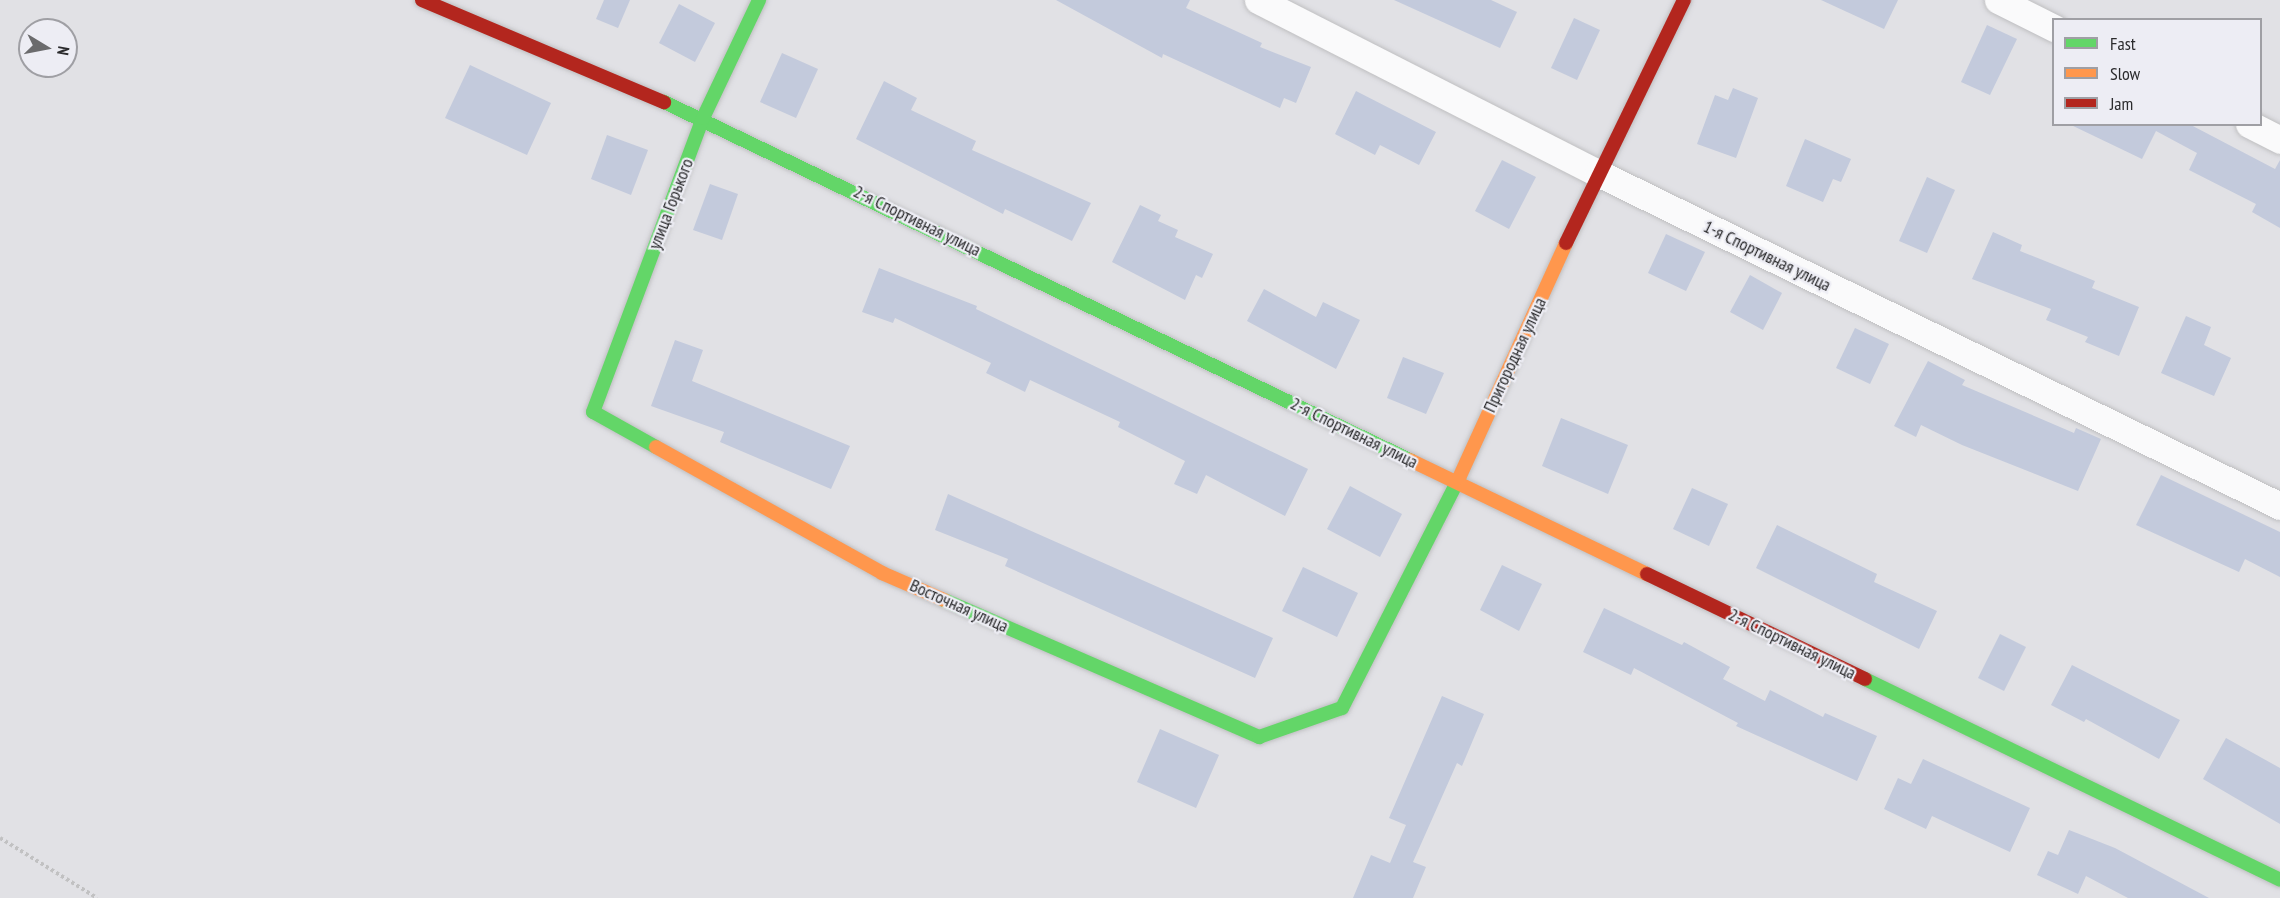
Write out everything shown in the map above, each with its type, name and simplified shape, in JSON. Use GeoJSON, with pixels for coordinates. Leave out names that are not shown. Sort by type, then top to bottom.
{"type":"FeatureCollection","features":[{"type":"Feature","properties":{"kind":"street","name":"2-я Спортивная улица"},"geometry":{"type":"LineString","coordinates":[[422,0],[703,118],[2280,880]]}},
{"type":"Feature","properties":{"kind":"street","name":"улица Горького"},"geometry":{"type":"LineString","coordinates":[[593,412],[703,118],[759,0]]}},
{"type":"Feature","properties":{"kind":"street","name":"1-я Спортивная улица"},"geometry":{"type":"LineString","coordinates":[[1258,0],[1599,173],[2280,506]]}},
{"type":"Feature","properties":{"kind":"street","name":"Пригородная улица"},"geometry":{"type":"LineString","coordinates":[[1342,708],[1457,482],[1599,173],[1684,0]]}},
{"type":"Feature","properties":{"kind":"street"},"geometry":{"type":"LineString","coordinates":[[1998,0],[2052,26]]}},
{"type":"Feature","properties":{"kind":"street"},"geometry":{"type":"LineString","coordinates":[[2253,126],[2280,140]]}},
{"type":"Feature","properties":{"kind":"street","name":"Восточная улица"},"geometry":{"type":"LineString","coordinates":[[593,412],[882,573],[1259,737],[1342,708]]}},
{"type":"Feature","properties":{"kind":"path"},"geometry":{"type":"LineString","coordinates":[[0,838],[97,898]]}},
{"type":"Feature","properties":{"kind":"building"},"geometry":{"type":"Polygon","coordinates":[[[604,0],[630,0],[618,28],[596,19],[604,0]]]}},
{"type":"Feature","properties":{"kind":"building"},"geometry":{"type":"Polygon","coordinates":[[[1056,0],[1190,0],[1186,8],[1262,43],[1260,47],[1311,67],[1296,103],[1284,98],[1280,108],[1163,54],[1162,58],[1056,0]]]}},
{"type":"Feature","properties":{"kind":"building"},"geometry":{"type":"Polygon","coordinates":[[[1394,0],[1491,0],[1517,12],[1500,48],[1394,0]]]}},
{"type":"Feature","properties":{"kind":"building"},"geometry":{"type":"Polygon","coordinates":[[[1821,0],[1898,0],[1884,29],[1821,0]]]}},
{"type":"Feature","properties":{"kind":"building"},"geometry":{"type":"Polygon","coordinates":[[[679,4],[715,23],[695,62],[659,43],[679,4]]]}},
{"type":"Feature","properties":{"kind":"building"},"geometry":{"type":"Polygon","coordinates":[[[1574,18],[1600,30],[1577,80],[1551,68],[1574,18]]]}},
{"type":"Feature","properties":{"kind":"building"},"geometry":{"type":"Polygon","coordinates":[[[1987,25],[2017,39],[1990,95],[1961,82],[1987,25]]]}},
{"type":"Feature","properties":{"kind":"building"},"geometry":{"type":"Polygon","coordinates":[[[782,53],[818,69],[796,118],[760,102],[782,53]]]}},
{"type":"Feature","properties":{"kind":"building"},"geometry":{"type":"Polygon","coordinates":[[[470,65],[551,103],[527,155],[445,118],[470,65]]]}},
{"type":"Feature","properties":{"kind":"building"},"geometry":{"type":"Polygon","coordinates":[[[884,81],[917,98],[911,110],[976,141],[972,150],[1091,203],[1072,241],[1005,209],[1003,214],[856,139],[884,81]]]}},
{"type":"Feature","properties":{"kind":"building"},"geometry":{"type":"Polygon","coordinates":[[[1733,88],[1758,98],[1736,158],[1697,144],[1715,95],[1728,100],[1733,88]]]}},
{"type":"Feature","properties":{"kind":"building"},"geometry":{"type":"Polygon","coordinates":[[[1356,91],[1436,132],[1419,165],[1380,145],[1375,155],[1335,134],[1356,91]]]}},
{"type":"Feature","properties":{"kind":"building"},"geometry":{"type":"Polygon","coordinates":[[[2073,126],[2193,126],[2275,169],[2280,160],[2280,228],[2252,212],[2256,204],[2189,170],[2197,153],[2156,131],[2142,159],[2073,126]]]}},
{"type":"Feature","properties":{"kind":"building"},"geometry":{"type":"Polygon","coordinates":[[[607,135],[648,150],[631,195],[591,179],[607,135]]]}},
{"type":"Feature","properties":{"kind":"building"},"geometry":{"type":"Polygon","coordinates":[[[1805,139],[1851,159],[1841,182],[1833,179],[1823,202],[1786,186],[1805,139]]]}},
{"type":"Feature","properties":{"kind":"building"},"geometry":{"type":"Polygon","coordinates":[[[1502,160],[1536,177],[1509,229],[1475,211],[1502,160]]]}},
{"type":"Feature","properties":{"kind":"building"},"geometry":{"type":"Polygon","coordinates":[[[1927,177],[1955,190],[1927,253],[1899,241],[1927,177]]]}},
{"type":"Feature","properties":{"kind":"building"},"geometry":{"type":"Polygon","coordinates":[[[710,184],[738,194],[722,240],[693,230],[710,184]]]}},
{"type":"Feature","properties":{"kind":"building"},"geometry":{"type":"Polygon","coordinates":[[[1140,205],[1161,215],[1158,221],[1178,230],[1175,237],[1213,254],[1202,278],[1196,275],[1185,300],[1112,262],[1140,205]]]}},
{"type":"Feature","properties":{"kind":"building"},"geometry":{"type":"Polygon","coordinates":[[[1993,232],[2022,245],[2020,251],[2095,281],[2092,288],[2139,307],[2119,356],[2085,342],[2088,337],[2046,320],[2051,309],[1972,279],[1993,232]]]}},
{"type":"Feature","properties":{"kind":"building"},"geometry":{"type":"Polygon","coordinates":[[[1666,234],[1705,252],[1686,291],[1648,273],[1666,234]]]}},
{"type":"Feature","properties":{"kind":"building"},"geometry":{"type":"Polygon","coordinates":[[[879,268],[977,306],[976,309],[1308,469],[1285,516],[1206,475],[1197,494],[1174,484],[1185,461],[1118,427],[1120,422],[1030,380],[1025,392],[986,373],[991,363],[895,318],[893,323],[862,312],[879,268]]]}},
{"type":"Feature","properties":{"kind":"building"},"geometry":{"type":"Polygon","coordinates":[[[1750,275],[1782,293],[1763,330],[1730,312],[1750,275]]]}},
{"type":"Feature","properties":{"kind":"building"},"geometry":{"type":"Polygon","coordinates":[[[1264,289],[1316,317],[1323,302],[1360,320],[1336,369],[1247,321],[1264,289]]]}},
{"type":"Feature","properties":{"kind":"building"},"geometry":{"type":"Polygon","coordinates":[[[2186,316],[2211,327],[2204,345],[2231,358],[2214,396],[2161,373],[2186,316]]]}},
{"type":"Feature","properties":{"kind":"building"},"geometry":{"type":"Polygon","coordinates":[[[1855,328],[1889,344],[1870,384],[1836,368],[1855,328]]]}},
{"type":"Feature","properties":{"kind":"building"},"geometry":{"type":"Polygon","coordinates":[[[675,340],[703,350],[692,381],[850,446],[831,489],[720,442],[724,432],[651,406],[675,340]]]}},
{"type":"Feature","properties":{"kind":"building"},"geometry":{"type":"Polygon","coordinates":[[[1403,357],[1444,373],[1426,414],[1387,398],[1403,357]]]}},
{"type":"Feature","properties":{"kind":"building"},"geometry":{"type":"Polygon","coordinates":[[[1928,361],[1965,380],[1962,385],[2074,433],[2076,428],[2101,439],[2078,491],[1962,445],[1921,425],[1916,437],[1894,426],[1928,361]]]}},
{"type":"Feature","properties":{"kind":"building"},"geometry":{"type":"Polygon","coordinates":[[[1561,418],[1628,445],[1608,494],[1542,466],[1561,418]]]}},
{"type":"Feature","properties":{"kind":"building"},"geometry":{"type":"Polygon","coordinates":[[[2161,475],[2280,532],[2280,577],[2245,559],[2239,572],[2136,525],[2161,475]]]}},
{"type":"Feature","properties":{"kind":"building"},"geometry":{"type":"Polygon","coordinates":[[[1350,486],[1402,514],[1380,557],[1327,529],[1350,486]]]}},
{"type":"Feature","properties":{"kind":"building"},"geometry":{"type":"Polygon","coordinates":[[[1692,488],[1728,504],[1709,546],[1673,529],[1692,488]]]}},
{"type":"Feature","properties":{"kind":"building"},"geometry":{"type":"Polygon","coordinates":[[[948,494],[1273,638],[1255,678],[1005,566],[1008,559],[935,530],[948,494]]]}},
{"type":"Feature","properties":{"kind":"building"},"geometry":{"type":"Polygon","coordinates":[[[1777,525],[1877,574],[1874,582],[1937,611],[1919,649],[1756,568],[1777,525]]]}},
{"type":"Feature","properties":{"kind":"building"},"geometry":{"type":"Polygon","coordinates":[[[1502,565],[1542,584],[1519,631],[1480,610],[1502,565]]]}},
{"type":"Feature","properties":{"kind":"building"},"geometry":{"type":"Polygon","coordinates":[[[1303,567],[1358,593],[1337,637],[1282,611],[1303,567]]]}},
{"type":"Feature","properties":{"kind":"building"},"geometry":{"type":"Polygon","coordinates":[[[1604,608],[1682,645],[1684,642],[1730,667],[1723,679],[1765,701],[1770,690],[1823,717],[1825,713],[1877,736],[1857,781],[1736,726],[1738,723],[1634,668],[1631,675],[1583,652],[1604,608]]]}},
{"type":"Feature","properties":{"kind":"building"},"geometry":{"type":"Polygon","coordinates":[[[2000,634],[2026,647],[2004,691],[1978,678],[2000,634]]]}},
{"type":"Feature","properties":{"kind":"building"},"geometry":{"type":"Polygon","coordinates":[[[2072,665],[2180,720],[2159,759],[2086,719],[2084,722],[2051,705],[2072,665]]]}},
{"type":"Feature","properties":{"kind":"building"},"geometry":{"type":"Polygon","coordinates":[[[1442,696],[1484,714],[1462,766],[1457,763],[1413,862],[1426,867],[1413,898],[1353,898],[1371,855],[1390,863],[1406,825],[1389,818],[1442,696]]]}},
{"type":"Feature","properties":{"kind":"building"},"geometry":{"type":"Polygon","coordinates":[[[1160,729],[1219,755],[1196,808],[1137,782],[1160,729]]]}},
{"type":"Feature","properties":{"kind":"building"},"geometry":{"type":"Polygon","coordinates":[[[2226,738],[2280,768],[2280,824],[2203,779],[2226,738]]]}},
{"type":"Feature","properties":{"kind":"building"},"geometry":{"type":"Polygon","coordinates":[[[1923,759],[2030,808],[2010,852],[1932,816],[1926,829],[1884,809],[1898,778],[1911,784],[1923,759]]]}},
{"type":"Feature","properties":{"kind":"building"},"geometry":{"type":"Polygon","coordinates":[[[2069,830],[2115,848],[2209,898],[2128,898],[2086,876],[2078,894],[2037,875],[2048,851],[2058,855],[2069,830]]]}},
{"type":"Feature","properties":{"kind":"traffic: fast"},"geometry":{"type":"LineString","coordinates":[[656,447],[593,412],[703,118],[759,0]]}},
{"type":"Feature","properties":{"kind":"traffic: fast"},"geometry":{"type":"LineString","coordinates":[[664,102],[1410,460]]}},
{"type":"Feature","properties":{"kind":"traffic: fast"},"geometry":{"type":"LineString","coordinates":[[944,600],[1259,737],[1342,708],[1459,478]]}},
{"type":"Feature","properties":{"kind":"traffic: fast"},"geometry":{"type":"LineString","coordinates":[[1865,679],[2280,880]]}},
{"type":"Feature","properties":{"kind":"traffic: slow"},"geometry":{"type":"LineString","coordinates":[[1459,478],[1566,243]]}},
{"type":"Feature","properties":{"kind":"traffic: slow"},"geometry":{"type":"LineString","coordinates":[[656,447],[882,573],[944,600]]}},
{"type":"Feature","properties":{"kind":"traffic: slow"},"geometry":{"type":"LineString","coordinates":[[1410,460],[1647,574]]}},
{"type":"Feature","properties":{"kind":"traffic: jam"},"geometry":{"type":"LineString","coordinates":[[422,0],[664,102]]}},
{"type":"Feature","properties":{"kind":"traffic: jam"},"geometry":{"type":"LineString","coordinates":[[1566,243],[1684,0]]}},
{"type":"Feature","properties":{"kind":"traffic: jam"},"geometry":{"type":"LineString","coordinates":[[1647,574],[1865,679]]}}]}
